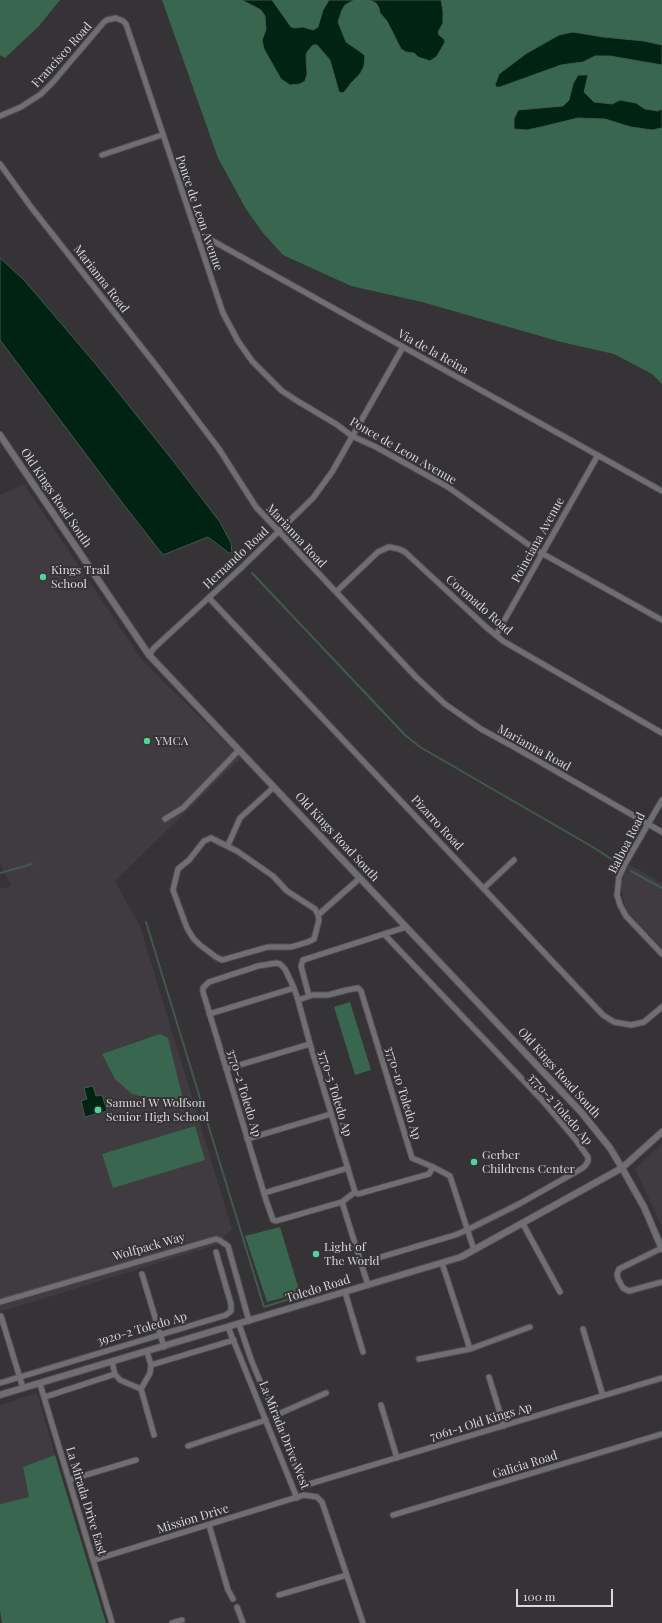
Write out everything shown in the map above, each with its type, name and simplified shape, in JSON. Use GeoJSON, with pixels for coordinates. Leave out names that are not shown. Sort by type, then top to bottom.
{"type":"FeatureCollection","features":[{"type":"Feature","properties":{"kind":"street","name":"Francisco Road"},"geometry":{"type":"LineString","coordinates":[[0,116],[21,107],[41,94],[104,22],[116,18]]}},
{"type":"Feature","properties":{"kind":"street","name":"Ponce de Leon Avenue"},"geometry":{"type":"LineString","coordinates":[[116,18],[126,24],[223,313],[242,348],[252,360],[282,391],[336,424],[352,436],[428,474],[542,554],[662,620]]}},
{"type":"Feature","properties":{"kind":"street"},"geometry":{"type":"LineString","coordinates":[[102,155],[162,135]]}},
{"type":"Feature","properties":{"kind":"street","name":"Marianna Road"},"geometry":{"type":"LineString","coordinates":[[0,164],[31,207],[153,362],[219,449],[256,507],[416,677],[455,712],[480,729],[662,832]]}},
{"type":"Feature","properties":{"kind":"street","name":"Via de la Reina"},"geometry":{"type":"LineString","coordinates":[[195,230],[662,491]]}},
{"type":"Feature","properties":{"kind":"street","name":"Hernando Road"},"geometry":{"type":"LineString","coordinates":[[149,655],[154,648],[300,512],[322,487],[403,346]]}},
{"type":"Feature","properties":{"kind":"street","name":"Old Kings Road South"},"geometry":{"type":"LineString","coordinates":[[0,435],[149,655],[582,1112],[610,1148],[622,1168],[644,1207],[662,1248]]}},
{"type":"Feature","properties":{"kind":"street","name":"Poinciana Avenue"},"geometry":{"type":"LineString","coordinates":[[496,635],[598,455]]}},
{"type":"Feature","properties":{"kind":"street","name":"Coronado Road"},"geometry":{"type":"LineString","coordinates":[[336,592],[378,552],[389,547],[399,549],[405,552],[496,635],[516,649],[662,733]]}},
{"type":"Feature","properties":{"kind":"street","name":"Pizarro Road"},"geometry":{"type":"LineString","coordinates":[[208,598],[603,1015],[610,1020],[623,1024],[638,1024],[644,1022],[662,1007]]}},
{"type":"Feature","properties":{"kind":"street"},"geometry":{"type":"LineString","coordinates":[[165,819],[182,808],[239,750]]}},
{"type":"Feature","properties":{"kind":"street"},"geometry":{"type":"LineString","coordinates":[[228,846],[240,818],[274,787]]}},
{"type":"Feature","properties":{"kind":"street","name":"Balboa Road"},"geometry":{"type":"LineString","coordinates":[[662,800],[619,877],[617,895],[626,916],[662,954]]}},
{"type":"Feature","properties":{"kind":"street"},"geometry":{"type":"LineString","coordinates":[[211,838],[228,846],[273,876],[287,891],[315,910],[318,914],[319,920],[314,939],[308,942],[286,947],[268,947],[222,960],[204,949],[193,938],[187,928],[173,890],[178,869],[189,860],[204,841],[211,838]]}},
{"type":"Feature","properties":{"kind":"street"},"geometry":{"type":"LineString","coordinates":[[484,888],[514,860]]}},
{"type":"Feature","properties":{"kind":"street"},"geometry":{"type":"LineString","coordinates":[[318,914],[360,878]]}},
{"type":"Feature","properties":{"kind":"street"},"geometry":{"type":"LineString","coordinates":[[309,996],[301,966],[303,960],[406,927]]}},
{"type":"Feature","properties":{"kind":"street","name":"3770-2 Toledo Ap"},"geometry":{"type":"LineString","coordinates":[[361,1263],[455,1236],[519,1204],[581,1169],[588,1161],[588,1157],[575,1139],[541,1099],[384,934]]}},
{"type":"Feature","properties":{"kind":"street","name":"3770-2 Toledo Ap"},"geometry":{"type":"LineString","coordinates":[[294,988],[285,969],[280,964],[276,963],[209,982],[203,988],[203,992],[272,1220],[276,1221],[342,1202]]}},
{"type":"Feature","properties":{"kind":"street"},"geometry":{"type":"LineString","coordinates":[[209,1014],[294,988],[298,1000]]}},
{"type":"Feature","properties":{"kind":"street","name":"3770-10 Toledo Ap"},"geometry":{"type":"LineString","coordinates":[[298,1000],[309,996],[328,995],[358,988],[361,991],[412,1158],[433,1167]]}},
{"type":"Feature","properties":{"kind":"street","name":"3770-5 Toledo Ap"},"geometry":{"type":"LineString","coordinates":[[298,1000],[355,1192]]}},
{"type":"Feature","properties":{"kind":"street"},"geometry":{"type":"LineString","coordinates":[[226,1069],[310,1044]]}},
{"type":"Feature","properties":{"kind":"street"},"geometry":{"type":"LineString","coordinates":[[247,1139],[331,1114]]}},
{"type":"Feature","properties":{"kind":"street","name":"Toledo Road"},"geometry":{"type":"LineString","coordinates":[[0,1395],[461,1257],[622,1168],[662,1132]]}},
{"type":"Feature","properties":{"kind":"street"},"geometry":{"type":"LineString","coordinates":[[368,1285],[342,1202],[355,1192],[358,1194],[429,1174],[433,1167],[450,1176],[474,1250]]}},
{"type":"Feature","properties":{"kind":"street"},"geometry":{"type":"LineString","coordinates":[[264,1193],[348,1168]]}},
{"type":"Feature","properties":{"kind":"street"},"geometry":{"type":"LineString","coordinates":[[523,1224],[560,1292]]}},
{"type":"Feature","properties":{"kind":"street","name":"Wolfpack Way"},"geometry":{"type":"LineString","coordinates":[[0,1302],[216,1239],[228,1246],[249,1321]]}},
{"type":"Feature","properties":{"kind":"street"},"geometry":{"type":"LineString","coordinates":[[662,1248],[619,1268],[617,1274],[623,1288],[629,1291],[662,1282]]}},
{"type":"Feature","properties":{"kind":"street","name":"3920-2 Toledo Ap"},"geometry":{"type":"LineString","coordinates":[[0,1383],[226,1315],[231,1312],[231,1304],[216,1252]]}},
{"type":"Feature","properties":{"kind":"street"},"geometry":{"type":"LineString","coordinates":[[442,1263],[470,1349]]}},
{"type":"Feature","properties":{"kind":"street"},"geometry":{"type":"LineString","coordinates":[[142,1274],[164,1347]]}},
{"type":"Feature","properties":{"kind":"street"},"geometry":{"type":"LineString","coordinates":[[345,1292],[363,1352]]}},
{"type":"Feature","properties":{"kind":"street"},"geometry":{"type":"LineString","coordinates":[[1,1316],[23,1388]]}},
{"type":"Feature","properties":{"kind":"street"},"geometry":{"type":"LineString","coordinates":[[239,1324],[274,1416],[326,1393]]}},
{"type":"Feature","properties":{"kind":"street","name":"La Mirada Drive West"},"geometry":{"type":"LineString","coordinates":[[228,1327],[297,1498],[304,1495],[317,1497],[322,1502],[363,1623]]}},
{"type":"Feature","properties":{"kind":"street"},"geometry":{"type":"LineString","coordinates":[[419,1359],[470,1349],[530,1327]]}},
{"type":"Feature","properties":{"kind":"street"},"geometry":{"type":"LineString","coordinates":[[583,1329],[603,1396]]}},
{"type":"Feature","properties":{"kind":"street"},"geometry":{"type":"LineString","coordinates":[[151,1365],[234,1340]]}},
{"type":"Feature","properties":{"kind":"street"},"geometry":{"type":"LineString","coordinates":[[147,1352],[151,1365],[150,1372],[140,1389],[154,1435]]}},
{"type":"Feature","properties":{"kind":"street"},"geometry":{"type":"LineString","coordinates":[[112,1362],[116,1374],[120,1380],[140,1389]]}},
{"type":"Feature","properties":{"kind":"street"},"geometry":{"type":"LineString","coordinates":[[45,1397],[116,1374]]}},
{"type":"Feature","properties":{"kind":"street"},"geometry":{"type":"LineString","coordinates":[[489,1376],[504,1426]]}},
{"type":"Feature","properties":{"kind":"street","name":"7061-1 Old Kings Ap"},"geometry":{"type":"LineString","coordinates":[[274,1416],[302,1482],[306,1485],[662,1378]]}},
{"type":"Feature","properties":{"kind":"street","name":"La Mirada Drive East"},"geometry":{"type":"LineString","coordinates":[[40,1384],[112,1623]]}},
{"type":"Feature","properties":{"kind":"street"},"geometry":{"type":"LineString","coordinates":[[380,1405],[397,1458]]}},
{"type":"Feature","properties":{"kind":"street"},"geometry":{"type":"LineString","coordinates":[[188,1446],[266,1420]]}},
{"type":"Feature","properties":{"kind":"street","name":"Galicia Road"},"geometry":{"type":"LineString","coordinates":[[393,1515],[662,1434]]}},
{"type":"Feature","properties":{"kind":"street"},"geometry":{"type":"LineString","coordinates":[[69,1480],[136,1460]]}},
{"type":"Feature","properties":{"kind":"street","name":"Mission Drive"},"geometry":{"type":"LineString","coordinates":[[94,1560],[297,1498]]}},
{"type":"Feature","properties":{"kind":"street"},"geometry":{"type":"LineString","coordinates":[[209,1525],[228,1590],[233,1599]]}},
{"type":"Feature","properties":{"kind":"street"},"geometry":{"type":"LineString","coordinates":[[279,1596],[347,1575]]}},
{"type":"Feature","properties":{"kind":"street"},"geometry":{"type":"LineString","coordinates":[[238,1607],[243,1623]]}},
{"type":"Feature","properties":{"kind":"street"},"geometry":{"type":"LineString","coordinates":[[172,1623],[182,1620]]}},
{"type":"Feature","properties":{"kind":"shaded area"},"geometry":{"type":"Polygon","coordinates":[[[0,0],[60,0],[39,26],[5,58],[0,55],[0,0]]]}},
{"type":"Feature","properties":{"kind":"shaded area"},"geometry":{"type":"Polygon","coordinates":[[[162,0],[662,0],[662,384],[652,374],[614,354],[561,342],[422,302],[351,286],[283,255],[263,233],[246,209],[218,158],[162,0]]]}},
{"type":"Feature","properties":{"kind":"shaded area"},"geometry":{"type":"Polygon","coordinates":[[[242,0],[272,0],[291,27],[303,27],[313,30],[318,27],[323,10],[329,0],[354,0],[345,5],[338,22],[346,42],[365,56],[364,66],[360,74],[343,93],[339,92],[330,60],[317,45],[313,45],[307,52],[306,56],[307,74],[305,81],[300,84],[290,85],[281,79],[264,49],[262,40],[266,30],[265,16],[261,10],[242,0]]]}},
{"type":"Feature","properties":{"kind":"shaded area"},"geometry":{"type":"Polygon","coordinates":[[[370,0],[441,0],[443,23],[438,32],[445,42],[437,56],[430,61],[418,57],[414,53],[406,52],[401,49],[387,21],[380,13],[376,3],[370,0]]]}},
{"type":"Feature","properties":{"kind":"shaded area"},"geometry":{"type":"Polygon","coordinates":[[[573,32],[644,41],[662,45],[662,65],[610,56],[595,56],[583,62],[561,65],[500,87],[496,87],[495,85],[499,74],[527,53],[559,35],[573,32]]]}},
{"type":"Feature","properties":{"kind":"shaded area"},"geometry":{"type":"Polygon","coordinates":[[[578,75],[588,75],[584,92],[594,102],[612,104],[620,100],[636,103],[645,109],[658,111],[662,109],[662,128],[652,130],[631,127],[605,119],[578,118],[527,130],[514,129],[514,119],[518,110],[563,106],[569,100],[573,84],[578,75]]]}},
{"type":"Feature","properties":{"kind":"shaded area"},"geometry":{"type":"Polygon","coordinates":[[[0,258],[24,280],[94,362],[174,462],[220,522],[231,543],[232,553],[229,553],[208,537],[163,555],[0,340],[0,258]]]}},
{"type":"Feature","properties":{"kind":"shaded area"},"geometry":{"type":"Polygon","coordinates":[[[24,484],[142,660],[241,758],[115,881],[140,926],[232,1229],[216,1245],[0,1312],[0,889],[11,886],[0,863],[0,495],[24,484]]]}},
{"type":"Feature","properties":{"kind":"shaded area"},"geometry":{"type":"Polygon","coordinates":[[[629,864],[662,883],[662,948],[626,910],[620,885],[629,864]]]}},
{"type":"Feature","properties":{"kind":"shaded area"},"geometry":{"type":"Polygon","coordinates":[[[350,1002],[371,1070],[355,1075],[334,1007],[350,1002]]]}},
{"type":"Feature","properties":{"kind":"shaded area"},"geometry":{"type":"Polygon","coordinates":[[[160,1034],[168,1038],[183,1099],[159,1101],[132,1094],[115,1079],[102,1054],[160,1034]]]}},
{"type":"Feature","properties":{"kind":"shaded area"},"geometry":{"type":"Polygon","coordinates":[[[93,1086],[96,1096],[102,1095],[107,1111],[85,1117],[81,1101],[87,1099],[84,1088],[93,1086]]]}},
{"type":"Feature","properties":{"kind":"shaded area"},"geometry":{"type":"Polygon","coordinates":[[[195,1126],[205,1160],[113,1188],[102,1154],[195,1126]]]}},
{"type":"Feature","properties":{"kind":"shaded area"},"geometry":{"type":"Polygon","coordinates":[[[662,1143],[662,1227],[635,1169],[662,1143]]]}},
{"type":"Feature","properties":{"kind":"shaded area"},"geometry":{"type":"Polygon","coordinates":[[[280,1227],[300,1293],[267,1302],[245,1236],[280,1227]]]}},
{"type":"Feature","properties":{"kind":"shaded area"},"geometry":{"type":"Polygon","coordinates":[[[37,1393],[55,1455],[24,1467],[29,1497],[0,1504],[0,1405],[37,1393]]]}},
{"type":"Feature","properties":{"kind":"shaded area"},"geometry":{"type":"Polygon","coordinates":[[[55,1455],[106,1623],[2,1623],[0,1611],[0,1504],[29,1497],[23,1467],[55,1455]]]}},
{"type":"Feature","properties":{"kind":"waterway"},"geometry":{"type":"LineString","coordinates":[[252,573],[405,735],[420,747],[616,862]]}},
{"type":"Feature","properties":{"kind":"waterway"},"geometry":{"type":"LineString","coordinates":[[0,873],[32,864]]}},
{"type":"Feature","properties":{"kind":"waterway"},"geometry":{"type":"LineString","coordinates":[[631,871],[662,888]]}},
{"type":"Feature","properties":{"kind":"waterway"},"geometry":{"type":"LineString","coordinates":[[146,922],[264,1307],[299,1296]]}},
{"type":"Feature","properties":{"kind":"place","name":"Kings Trail School"},"geometry":{"type":"Point","coordinates":[43,577]}},
{"type":"Feature","properties":{"kind":"place","name":"YMCA"},"geometry":{"type":"Point","coordinates":[147,741]}},
{"type":"Feature","properties":{"kind":"place","name":"Samuel W Wolfson Senior High School"},"geometry":{"type":"Point","coordinates":[98,1110]}},
{"type":"Feature","properties":{"kind":"place","name":"Gerber Childrens Center"},"geometry":{"type":"Point","coordinates":[474,1162]}},
{"type":"Feature","properties":{"kind":"place","name":"Light of The World"},"geometry":{"type":"Point","coordinates":[316,1254]}}]}
